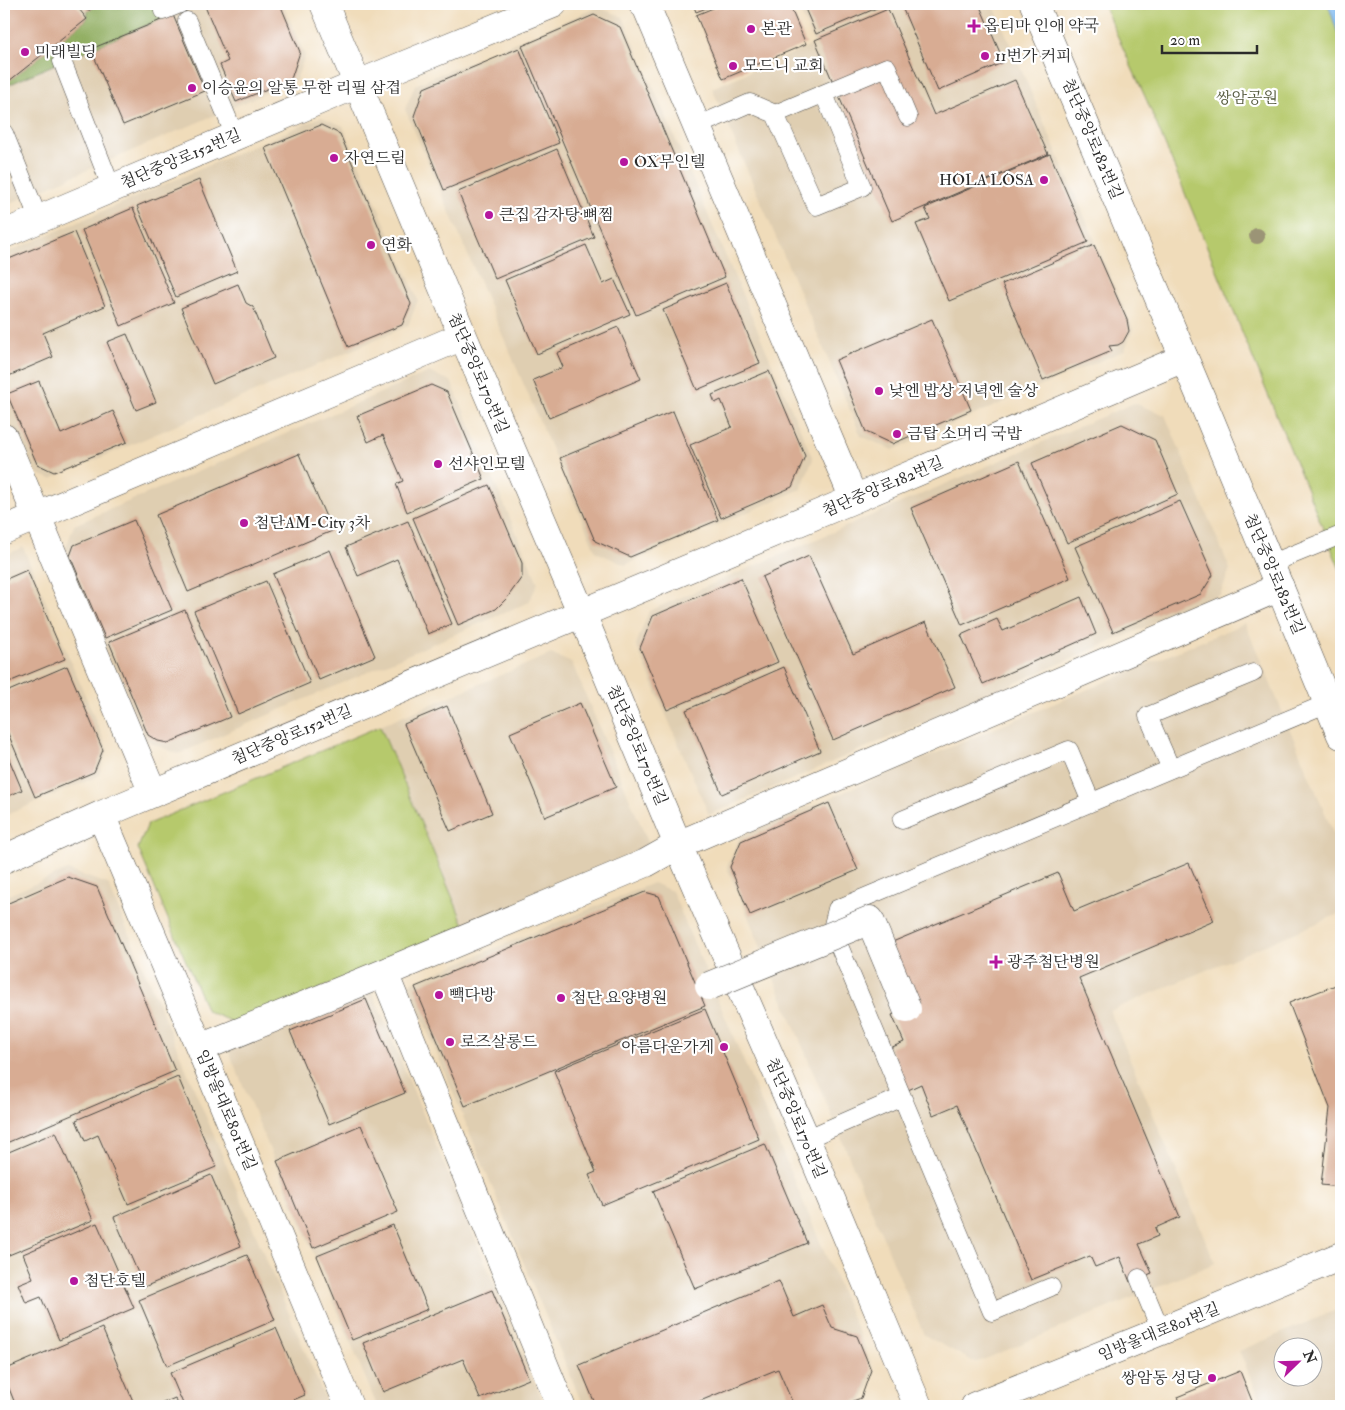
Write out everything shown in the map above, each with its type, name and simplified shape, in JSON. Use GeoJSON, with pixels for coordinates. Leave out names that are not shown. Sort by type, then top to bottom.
{"type":"FeatureCollection","features":[{"type":"Feature","properties":{"kind":"street","name":"첨단중앙로170번길"},"geometry":{"type":"LineString","coordinates":[[324,4],[678,845],[806,1139],[918,1406]]}},
{"type":"Feature","properties":{"kind":"street"},"geometry":{"type":"LineString","coordinates":[[358,84],[553,4]]}},
{"type":"Feature","properties":{"kind":"street"},"geometry":{"type":"LineString","coordinates":[[643,4],[646,6],[854,499]]}},
{"type":"Feature","properties":{"kind":"street","name":"첨단중앙로182번길"},"geometry":{"type":"LineString","coordinates":[[1034,4],[1341,735]]}},
{"type":"Feature","properties":{"kind":"street","name":"첨단중앙로152번길"},"geometry":{"type":"LineString","coordinates":[[4,234],[358,84]]}},
{"type":"Feature","properties":{"kind":"street"},"geometry":{"type":"LineString","coordinates":[[4,530],[463,336]]}},
{"type":"Feature","properties":{"kind":"street","name":"첨단중앙로182번길"},"geometry":{"type":"LineString","coordinates":[[582,614],[1184,358]]}},
{"type":"Feature","properties":{"kind":"street"},"geometry":{"type":"LineString","coordinates":[[4,438],[153,793]]}},
{"type":"Feature","properties":{"kind":"street"},"geometry":{"type":"LineString","coordinates":[[200,1048],[646,863],[678,845],[1275,576]]}},
{"type":"Feature","properties":{"kind":"street","name":"첨단중앙로152번길"},"geometry":{"type":"LineString","coordinates":[[4,859],[101,815],[582,614]]}},
{"type":"Feature","properties":{"kind":"street","name":"임방울대로801번길"},"geometry":{"type":"LineString","coordinates":[[101,815],[349,1406]]}},
{"type":"Feature","properties":{"kind":"street"},"geometry":{"type":"LineString","coordinates":[[703,988],[870,920],[907,1009]]}},
{"type":"Feature","properties":{"kind":"street"},"geometry":{"type":"LineString","coordinates":[[384,973],[561,1406]]}},
{"type":"Feature","properties":{"kind":"street","name":"임방울대로801번길"},"geometry":{"type":"LineString","coordinates":[[976,1406],[1161,1332],[1341,1256]]}},
{"type":"Feature","properties":{"kind":"lane"},"geometry":{"type":"LineString","coordinates":[[163,11],[180,4]]}},
{"type":"Feature","properties":{"kind":"lane"},"geometry":{"type":"LineString","coordinates":[[186,21],[235,136]]}},
{"type":"Feature","properties":{"kind":"lane"},"geometry":{"type":"LineString","coordinates":[[62,61],[112,189]]}},
{"type":"Feature","properties":{"kind":"lane"},"geometry":{"type":"LineString","coordinates":[[697,126],[750,104],[775,114],[887,67],[908,117]]}},
{"type":"Feature","properties":{"kind":"lane"},"geometry":{"type":"LineString","coordinates":[[775,114],[816,206],[862,187],[824,94]]}},
{"type":"Feature","properties":{"kind":"lane"},"geometry":{"type":"LineString","coordinates":[[4,133],[39,220]]}},
{"type":"Feature","properties":{"kind":"lane"},"geometry":{"type":"LineString","coordinates":[[1275,576],[1341,535]]}},
{"type":"Feature","properties":{"kind":"lane"},"geometry":{"type":"LineString","coordinates":[[1171,769],[1148,716],[1253,673]]}},
{"type":"Feature","properties":{"kind":"lane"},"geometry":{"type":"LineString","coordinates":[[1051,1287],[992,1312],[832,929],[837,909],[1328,703]]}},
{"type":"Feature","properties":{"kind":"lane"},"geometry":{"type":"LineString","coordinates":[[902,820],[1069,750],[1091,802]]}},
{"type":"Feature","properties":{"kind":"lane"},"geometry":{"type":"LineString","coordinates":[[806,1139],[902,1097]]}},
{"type":"Feature","properties":{"kind":"lane"},"geometry":{"type":"LineString","coordinates":[[1139,1278],[1161,1332]]}},
{"type":"Feature","properties":{"kind":"shaded area"},"geometry":{"type":"Polygon","coordinates":[[[4,4],[283,4],[305,56],[296,80],[4,206],[4,4]]]}},
{"type":"Feature","properties":{"kind":"shaded area"},"geometry":{"type":"Polygon","coordinates":[[[797,4],[993,4],[1133,329],[1125,350],[893,450],[861,436],[712,88],[814,44],[797,4]]]}},
{"type":"Feature","properties":{"kind":"shaded area"},"geometry":{"type":"Polygon","coordinates":[[[598,7],[623,17],[813,459],[801,489],[625,565],[596,552],[405,109],[415,85],[598,7]]]}},
{"type":"Feature","properties":{"kind":"shaded area"},"geometry":{"type":"Polygon","coordinates":[[[321,117],[343,126],[418,300],[408,326],[51,479],[28,470],[4,414],[4,254],[321,117]]]}},
{"type":"Feature","properties":{"kind":"shaded area"},"geometry":{"type":"Polygon","coordinates":[[[429,372],[451,381],[538,583],[529,602],[178,754],[142,739],[63,556],[74,525],[429,372]]]}},
{"type":"Feature","properties":{"kind":"shaded area"},"geometry":{"type":"Polygon","coordinates":[[[1134,403],[1165,415],[1230,569],[1220,595],[709,815],[636,645],[649,611],[1134,403]]]}},
{"type":"Feature","properties":{"kind":"shaded area"},"geometry":{"type":"Polygon","coordinates":[[[23,547],[108,750],[98,776],[4,816],[4,556],[23,547]]]}},
{"type":"Feature","properties":{"kind":"shaded area","name":"광주첨단병원"},"geometry":{"type":"Polygon","coordinates":[[[1245,623],[1341,851],[1341,913],[1110,1011],[1215,1263],[976,1363],[924,1335],[727,867],[740,836],[1245,623]]]}},
{"type":"Feature","properties":{"kind":"shaded area"},"geometry":{"type":"Polygon","coordinates":[[[551,654],[572,663],[651,849],[465,927],[380,726],[551,654]]]}},
{"type":"Feature","properties":{"kind":"shaded area"},"geometry":{"type":"Polygon","coordinates":[[[67,870],[108,884],[328,1406],[4,1406],[4,897],[67,870]]]}},
{"type":"Feature","properties":{"kind":"shaded area"},"geometry":{"type":"Polygon","coordinates":[[[653,883],[672,891],[875,1372],[861,1406],[583,1406],[408,984],[653,883]]]}},
{"type":"Feature","properties":{"kind":"shaded area"},"geometry":{"type":"Polygon","coordinates":[[[370,987],[545,1406],[377,1406],[227,1047],[370,987]]]}},
{"type":"Feature","properties":{"kind":"shaded area"},"geometry":{"type":"Polygon","coordinates":[[[1341,1308],[1341,1406],[1263,1406],[1239,1351],[1341,1308]]]}},
{"type":"Feature","properties":{"kind":"green space"},"geometry":{"type":"Polygon","coordinates":[[[98,4],[160,4],[167,17],[4,87],[4,85],[87,19],[88,11],[98,4]]]}},
{"type":"Feature","properties":{"kind":"green space","name":"쌍암공원"},"geometry":{"type":"Polygon","coordinates":[[[1103,4],[1341,4],[1341,572],[1147,101],[1103,4]]]}},
{"type":"Feature","properties":{"kind":"green space"},"geometry":{"type":"Polygon","coordinates":[[[380,726],[465,927],[237,1024],[207,1011],[138,848],[148,824],[380,726]]]}},
{"type":"Feature","properties":{"kind":"water"},"geometry":{"type":"Polygon","coordinates":[[[1328,4],[1341,4],[1341,43],[1328,4]]]}},
{"type":"Feature","properties":{"kind":"building","name":"미래빌딩"},"geometry":{"type":"Polygon","coordinates":[[[4,4],[75,4],[87,19],[4,85],[4,4]]]}},
{"type":"Feature","properties":{"kind":"building"},"geometry":{"type":"Polygon","coordinates":[[[82,4],[98,4],[88,11],[82,4]]]}},
{"type":"Feature","properties":{"kind":"building"},"geometry":{"type":"Polygon","coordinates":[[[204,4],[280,4],[300,52],[291,79],[236,102],[220,65],[228,61],[204,4]]]}},
{"type":"Feature","properties":{"kind":"building"},"geometry":{"type":"Polygon","coordinates":[[[693,4],[717,4],[696,12],[693,4]]]}},
{"type":"Feature","properties":{"kind":"building","name":"모드니 교회"},"geometry":{"type":"Polygon","coordinates":[[[723,4],[789,4],[806,44],[723,79],[696,15],[723,4]]]}},
{"type":"Feature","properties":{"kind":"building"},"geometry":{"type":"Polygon","coordinates":[[[803,4],[886,4],[816,34],[803,4]]]}},
{"type":"Feature","properties":{"kind":"building"},"geometry":{"type":"Polygon","coordinates":[[[979,4],[1004,62],[938,91],[901,5],[979,4]]]}},
{"type":"Feature","properties":{"kind":"building"},"geometry":{"type":"Polygon","coordinates":[[[888,9],[934,115],[1015,80],[1048,154],[892,221],[815,40],[888,9]]]}},
{"type":"Feature","properties":{"kind":"building"},"geometry":{"type":"Polygon","coordinates":[[[173,15],[205,91],[123,125],[91,49],[173,15]]]}},
{"type":"Feature","properties":{"kind":"building","name":"OX무인텔"},"geometry":{"type":"Polygon","coordinates":[[[594,15],[620,27],[725,277],[636,315],[522,46],[594,15]]]}},
{"type":"Feature","properties":{"kind":"building"},"geometry":{"type":"Polygon","coordinates":[[[519,48],[559,143],[444,190],[414,116],[424,88],[519,48]]]}},
{"type":"Feature","properties":{"kind":"building"},"geometry":{"type":"Polygon","coordinates":[[[321,125],[340,134],[411,304],[402,325],[348,347],[265,148],[321,125]]]}},
{"type":"Feature","properties":{"kind":"building"},"geometry":{"type":"Polygon","coordinates":[[[557,149],[594,237],[495,279],[458,192],[557,149]]]}},
{"type":"Feature","properties":{"kind":"building"},"geometry":{"type":"Polygon","coordinates":[[[1050,154],[1088,242],[949,301],[916,224],[930,219],[925,208],[1050,154]]]}},
{"type":"Feature","properties":{"kind":"building"},"geometry":{"type":"Polygon","coordinates":[[[199,180],[237,271],[176,297],[137,206],[199,180]]]}},
{"type":"Feature","properties":{"kind":"building"},"geometry":{"type":"Polygon","coordinates":[[[133,208],[174,303],[121,326],[82,230],[133,208]]]}},
{"type":"Feature","properties":{"kind":"building"},"geometry":{"type":"Polygon","coordinates":[[[74,232],[105,306],[43,333],[53,357],[4,378],[4,261],[74,232]]]}},
{"type":"Feature","properties":{"kind":"building"},"geometry":{"type":"Polygon","coordinates":[[[586,245],[603,284],[614,279],[630,314],[537,354],[505,280],[586,245]]]}},
{"type":"Feature","properties":{"kind":"building"},"geometry":{"type":"Polygon","coordinates":[[[1094,245],[1127,320],[1129,331],[1123,342],[1118,345],[1109,346],[1112,351],[1043,380],[1002,284],[1094,245]]]}},
{"type":"Feature","properties":{"kind":"building"},"geometry":{"type":"Polygon","coordinates":[[[726,283],[760,363],[697,390],[663,310],[726,283]]]}},
{"type":"Feature","properties":{"kind":"building"},"geometry":{"type":"Polygon","coordinates":[[[238,284],[246,303],[253,307],[274,358],[213,384],[181,308],[238,284]]]}},
{"type":"Feature","properties":{"kind":"building"},"geometry":{"type":"Polygon","coordinates":[[[932,319],[971,410],[892,444],[866,432],[836,360],[932,319]]]}},
{"type":"Feature","properties":{"kind":"building"},"geometry":{"type":"Polygon","coordinates":[[[618,327],[641,379],[549,418],[533,380],[563,367],[557,353],[618,327]]]}},
{"type":"Feature","properties":{"kind":"building"},"geometry":{"type":"Polygon","coordinates":[[[127,334],[156,402],[136,410],[107,342],[127,334]]]}},
{"type":"Feature","properties":{"kind":"building"},"geometry":{"type":"Polygon","coordinates":[[[769,371],[805,456],[792,487],[721,518],[690,445],[732,427],[721,400],[715,403],[712,395],[769,371]]]}},
{"type":"Feature","properties":{"kind":"building"},"geometry":{"type":"Polygon","coordinates":[[[39,381],[61,434],[113,411],[127,442],[54,472],[37,464],[7,394],[39,381]]]}},
{"type":"Feature","properties":{"kind":"building"},"geometry":{"type":"Polygon","coordinates":[[[431,385],[447,392],[484,479],[407,512],[396,484],[403,481],[383,435],[368,442],[357,416],[431,385]]]}},
{"type":"Feature","properties":{"kind":"building"},"geometry":{"type":"Polygon","coordinates":[[[673,411],[718,520],[630,557],[595,541],[560,458],[673,411]]]}},
{"type":"Feature","properties":{"kind":"building"},"geometry":{"type":"Polygon","coordinates":[[[1122,424],[1155,440],[1178,494],[1067,543],[1032,463],[1122,424]]]}},
{"type":"Feature","properties":{"kind":"building","name":"첨단AM-City 3차"},"geometry":{"type":"Polygon","coordinates":[[[299,454],[332,531],[188,592],[156,515],[299,454]]]}},
{"type":"Feature","properties":{"kind":"building"},"geometry":{"type":"Polygon","coordinates":[[[1019,461],[1070,578],[962,625],[911,508],[1019,461]]]}},
{"type":"Feature","properties":{"kind":"building"},"geometry":{"type":"Polygon","coordinates":[[[489,485],[522,563],[522,577],[507,598],[496,609],[458,625],[413,518],[489,485]]]}},
{"type":"Feature","properties":{"kind":"building"},"geometry":{"type":"Polygon","coordinates":[[[1180,501],[1213,575],[1201,594],[1113,632],[1075,547],[1180,501]]]}},
{"type":"Feature","properties":{"kind":"building"},"geometry":{"type":"Polygon","coordinates":[[[134,520],[172,610],[105,638],[70,556],[74,545],[134,520]]]}},
{"type":"Feature","properties":{"kind":"building"},"geometry":{"type":"Polygon","coordinates":[[[408,521],[452,624],[428,634],[397,559],[358,576],[346,547],[408,521]]]}},
{"type":"Feature","properties":{"kind":"building"},"geometry":{"type":"Polygon","coordinates":[[[330,550],[375,656],[319,680],[273,574],[330,550]]]}},
{"type":"Feature","properties":{"kind":"building"},"geometry":{"type":"Polygon","coordinates":[[[809,556],[853,654],[926,622],[955,687],[833,740],[762,577],[809,556]]]}},
{"type":"Feature","properties":{"kind":"building"},"geometry":{"type":"Polygon","coordinates":[[[27,570],[65,659],[4,684],[4,580],[27,570]]]}},
{"type":"Feature","properties":{"kind":"building"},"geometry":{"type":"Polygon","coordinates":[[[741,578],[778,662],[667,710],[640,648],[653,616],[741,578]]]}},
{"type":"Feature","properties":{"kind":"building"},"geometry":{"type":"Polygon","coordinates":[[[266,581],[310,683],[238,714],[194,611],[266,581]]]}},
{"type":"Feature","properties":{"kind":"building"},"geometry":{"type":"Polygon","coordinates":[[[1081,597],[1096,634],[983,684],[961,635],[997,619],[1003,631],[1081,597]]]}},
{"type":"Feature","properties":{"kind":"building"},"geometry":{"type":"Polygon","coordinates":[[[185,610],[230,717],[168,743],[158,741],[148,735],[109,642],[185,610]]]}},
{"type":"Feature","properties":{"kind":"building"},"geometry":{"type":"Polygon","coordinates":[[[67,666],[103,750],[94,772],[35,797],[4,724],[4,693],[67,666]]]}},
{"type":"Feature","properties":{"kind":"building"},"geometry":{"type":"Polygon","coordinates":[[[784,667],[820,751],[722,794],[686,710],[784,667]]]}},
{"type":"Feature","properties":{"kind":"building"},"geometry":{"type":"Polygon","coordinates":[[[580,703],[616,787],[545,817],[510,733],[580,703]]]}},
{"type":"Feature","properties":{"kind":"building"},"geometry":{"type":"Polygon","coordinates":[[[447,706],[492,813],[450,831],[404,724],[447,706]]]}},
{"type":"Feature","properties":{"kind":"building"},"geometry":{"type":"Polygon","coordinates":[[[4,747],[22,790],[4,798],[4,747]]]}},
{"type":"Feature","properties":{"kind":"building"},"geometry":{"type":"Polygon","coordinates":[[[829,803],[858,870],[750,915],[730,867],[741,841],[829,803]]]}},
{"type":"Feature","properties":{"kind":"building"},"geometry":{"type":"Polygon","coordinates":[[[1189,863],[1214,921],[1079,978],[1180,1217],[1155,1228],[1158,1236],[1139,1244],[1152,1273],[1130,1282],[1120,1257],[1095,1267],[1090,1256],[1031,1280],[957,1105],[933,1115],[921,1084],[908,1090],[890,1048],[904,1042],[892,1015],[916,1005],[890,943],[1058,873],[1074,911],[1189,863]]]}},
{"type":"Feature","properties":{"kind":"building"},"geometry":{"type":"Polygon","coordinates":[[[68,877],[97,887],[175,1071],[4,1144],[4,905],[68,877]]]}},
{"type":"Feature","properties":{"kind":"building","name":"첨단 요양병원"},"geometry":{"type":"Polygon","coordinates":[[[645,892],[659,896],[705,1006],[465,1106],[415,987],[645,892]]]}},
{"type":"Feature","properties":{"kind":"building"},"geometry":{"type":"Polygon","coordinates":[[[1341,983],[1341,1187],[1321,1185],[1330,1108],[1289,1003],[1341,983]]]}},
{"type":"Feature","properties":{"kind":"building"},"geometry":{"type":"Polygon","coordinates":[[[366,999],[405,1093],[329,1124],[290,1031],[366,999]]]}},
{"type":"Feature","properties":{"kind":"building"},"geometry":{"type":"Polygon","coordinates":[[[705,1009],[759,1139],[602,1205],[589,1175],[596,1172],[554,1071],[705,1009]]]}},
{"type":"Feature","properties":{"kind":"building"},"geometry":{"type":"Polygon","coordinates":[[[178,1077],[216,1167],[128,1204],[98,1135],[85,1141],[76,1120],[178,1077]]]}},
{"type":"Feature","properties":{"kind":"building"},"geometry":{"type":"Polygon","coordinates":[[[361,1125],[398,1212],[313,1248],[277,1161],[361,1125]]]}},
{"type":"Feature","properties":{"kind":"building"},"geometry":{"type":"Polygon","coordinates":[[[56,1132],[93,1220],[4,1257],[4,1154],[56,1132]]]}},
{"type":"Feature","properties":{"kind":"building"},"geometry":{"type":"Polygon","coordinates":[[[765,1144],[807,1243],[695,1289],[653,1191],[765,1144]]]}},
{"type":"Feature","properties":{"kind":"building"},"geometry":{"type":"Polygon","coordinates":[[[211,1175],[241,1246],[144,1287],[114,1217],[211,1175]]]}},
{"type":"Feature","properties":{"kind":"building","name":"첨단호텔"},"geometry":{"type":"Polygon","coordinates":[[[97,1223],[134,1308],[59,1340],[41,1297],[26,1303],[18,1284],[33,1278],[23,1254],[97,1223]]]}},
{"type":"Feature","properties":{"kind":"building"},"geometry":{"type":"Polygon","coordinates":[[[393,1225],[428,1309],[352,1340],[317,1256],[393,1225]]]}},
{"type":"Feature","properties":{"kind":"building"},"geometry":{"type":"Polygon","coordinates":[[[247,1255],[275,1320],[167,1366],[139,1300],[247,1255]]]}},
{"type":"Feature","properties":{"kind":"building"},"geometry":{"type":"Polygon","coordinates":[[[779,1281],[794,1317],[822,1305],[832,1328],[857,1336],[871,1370],[861,1398],[840,1406],[794,1406],[778,1369],[688,1406],[596,1406],[579,1365],[779,1281]]]}},
{"type":"Feature","properties":{"kind":"building"},"geometry":{"type":"Polygon","coordinates":[[[492,1290],[529,1379],[480,1399],[463,1359],[383,1392],[363,1343],[492,1290]]]}},
{"type":"Feature","properties":{"kind":"building"},"geometry":{"type":"Polygon","coordinates":[[[102,1328],[133,1401],[121,1406],[16,1406],[4,1376],[4,1370],[102,1328]]]}},
{"type":"Feature","properties":{"kind":"building"},"geometry":{"type":"Polygon","coordinates":[[[276,1328],[305,1395],[279,1406],[184,1406],[170,1373],[276,1328]]]}},
{"type":"Feature","properties":{"kind":"building"},"geometry":{"type":"Polygon","coordinates":[[[1240,1371],[1254,1406],[1181,1406],[1177,1397],[1240,1371]]]}},
{"type":"Feature","properties":{"kind":"building"},"geometry":{"type":"Polygon","coordinates":[[[1341,1391],[1341,1405],[1336,1393],[1341,1391]]]}},
{"type":"Feature","properties":{"kind":"building"},"geometry":{"type":"Polygon","coordinates":[[[175,1398],[179,1406],[156,1406],[175,1398]]]}},
{"type":"Feature","properties":{"kind":"building"},"geometry":{"type":"Polygon","coordinates":[[[308,1402],[310,1406],[298,1406],[308,1402]]]}},
{"type":"Feature","properties":{"kind":"place","name":"옵티마 인애 약국"},"geometry":{"type":"Point","coordinates":[974,26]}},
{"type":"Feature","properties":{"kind":"place","name":"본관"},"geometry":{"type":"Point","coordinates":[751,29]}},
{"type":"Feature","properties":{"kind":"place","name":"미래빌딩"},"geometry":{"type":"Point","coordinates":[25,52]}},
{"type":"Feature","properties":{"kind":"place","name":"11번가 커피"},"geometry":{"type":"Point","coordinates":[985,56]}},
{"type":"Feature","properties":{"kind":"place","name":"모드니 교회"},"geometry":{"type":"Point","coordinates":[733,66]}},
{"type":"Feature","properties":{"kind":"place","name":"이승윤의 알통 무한 리필 삼겹"},"geometry":{"type":"Point","coordinates":[192,88]}},
{"type":"Feature","properties":{"kind":"place","name":"자연드림"},"geometry":{"type":"Point","coordinates":[334,158]}},
{"type":"Feature","properties":{"kind":"place","name":"OX무인텔"},"geometry":{"type":"Point","coordinates":[624,162]}},
{"type":"Feature","properties":{"kind":"place","name":"HOLA LOSA"},"geometry":{"type":"Point","coordinates":[1044,180]}},
{"type":"Feature","properties":{"kind":"place","name":"큰집 감자탕·뼈찜"},"geometry":{"type":"Point","coordinates":[489,215]}},
{"type":"Feature","properties":{"kind":"place","name":"연화"},"geometry":{"type":"Point","coordinates":[371,245]}},
{"type":"Feature","properties":{"kind":"place","name":"낮엔 밥상 저녁엔 술상"},"geometry":{"type":"Point","coordinates":[879,391]}},
{"type":"Feature","properties":{"kind":"place","name":"금탑 소머리 국밥"},"geometry":{"type":"Point","coordinates":[897,434]}},
{"type":"Feature","properties":{"kind":"place","name":"선샤인모텔"},"geometry":{"type":"Point","coordinates":[438,464]}},
{"type":"Feature","properties":{"kind":"place","name":"첨단AM-City 3차"},"geometry":{"type":"Point","coordinates":[244,523]}},
{"type":"Feature","properties":{"kind":"place","name":"광주첨단병원"},"geometry":{"type":"Point","coordinates":[996,962]}},
{"type":"Feature","properties":{"kind":"place","name":"빽다방"},"geometry":{"type":"Point","coordinates":[439,995]}},
{"type":"Feature","properties":{"kind":"place","name":"첨단 요양병원"},"geometry":{"type":"Point","coordinates":[561,998]}},
{"type":"Feature","properties":{"kind":"place","name":"로즈살롱드"},"geometry":{"type":"Point","coordinates":[450,1042]}},
{"type":"Feature","properties":{"kind":"place","name":"아름다운가게"},"geometry":{"type":"Point","coordinates":[724,1047]}},
{"type":"Feature","properties":{"kind":"place","name":"첨단호텔"},"geometry":{"type":"Point","coordinates":[74,1281]}},
{"type":"Feature","properties":{"kind":"place","name":"쌍암동 성당"},"geometry":{"type":"Point","coordinates":[1212,1378]}}]}
